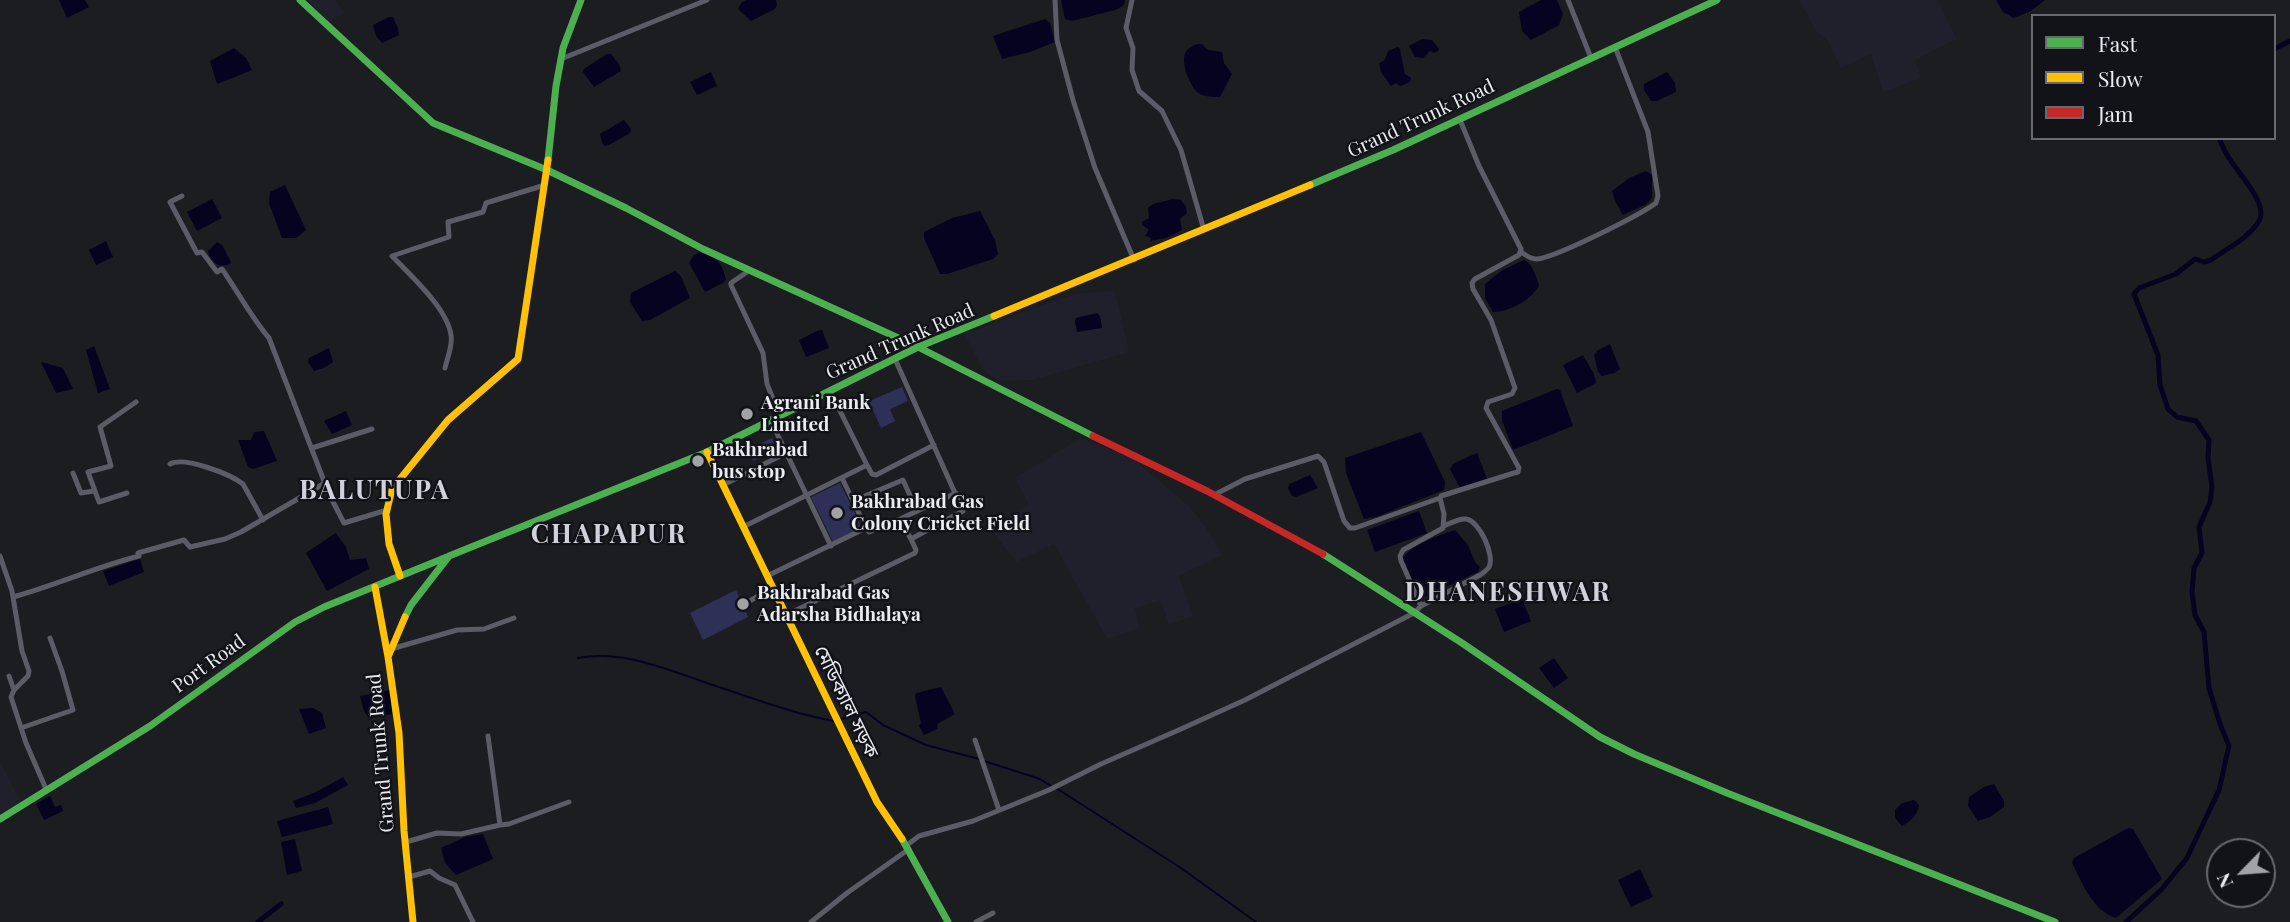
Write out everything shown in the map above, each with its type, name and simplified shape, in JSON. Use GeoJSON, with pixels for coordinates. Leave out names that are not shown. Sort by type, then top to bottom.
{"type":"FeatureCollection","features":[{"type":"Feature","properties":{"kind":"main road"},"geometry":{"type":"LineString","coordinates":[[300,0],[433,123],[547,170],[703,249],[918,347],[1214,495],[1315,549],[1600,737],[1633,754],[2055,922]]}},
{"type":"Feature","properties":{"kind":"main road"},"geometry":{"type":"LineString","coordinates":[[400,576],[389,544],[387,510],[392,489],[448,420],[518,359],[561,59],[581,0]]}},
{"type":"Feature","properties":{"kind":"main road","name":"Grand Trunk Road"},"geometry":{"type":"LineString","coordinates":[[413,922],[405,843],[399,733],[390,653],[396,634],[411,605],[449,556],[707,452],[918,347],[1134,260],[1460,120],[1717,0]]}},
{"type":"Feature","properties":{"kind":"main road","name":"মেডিক্যাল সড়ক"},"geometry":{"type":"LineString","coordinates":[[707,452],[877,802],[908,847],[948,922]]}},
{"type":"Feature","properties":{"kind":"main road","name":"Port Road"},"geometry":{"type":"LineString","coordinates":[[0,819],[150,726],[295,622],[324,607],[449,556]]}},
{"type":"Feature","properties":{"kind":"main road"},"geometry":{"type":"LineString","coordinates":[[375,587],[390,653]]}},
{"type":"Feature","properties":{"kind":"street"},"geometry":{"type":"LineString","coordinates":[[561,59],[707,0]]}},
{"type":"Feature","properties":{"kind":"street"},"geometry":{"type":"LineString","coordinates":[[1055,0],[1057,40],[1073,100],[1095,168],[1134,260]]}},
{"type":"Feature","properties":{"kind":"street"},"geometry":{"type":"LineString","coordinates":[[1132,0],[1126,29],[1133,48],[1132,70],[1139,91],[1162,111],[1181,150],[1204,230]]}},
{"type":"Feature","properties":{"kind":"street"},"geometry":{"type":"LineString","coordinates":[[1567,0],[1591,58]]}},
{"type":"Feature","properties":{"kind":"street"},"geometry":{"type":"LineString","coordinates":[[1460,120],[1521,252],[1537,260],[1608,229],[1656,203],[1658,196],[1648,132],[1615,47]]}},
{"type":"Feature","properties":{"kind":"street"},"geometry":{"type":"LineString","coordinates":[[445,368],[452,336],[444,319],[431,297],[392,256],[449,237],[449,222],[482,212],[486,203],[545,185]]}},
{"type":"Feature","properties":{"kind":"street"},"geometry":{"type":"LineString","coordinates":[[182,196],[170,202],[197,253],[202,252],[217,272],[222,269],[269,338],[325,483],[344,523],[387,510]]}},
{"type":"Feature","properties":{"kind":"street"},"geometry":{"type":"LineString","coordinates":[[1214,495],[1245,479],[1318,456],[1324,462],[1344,521],[1350,528],[1355,528],[1441,496],[1518,472],[1519,468],[1486,408],[1486,404],[1512,394],[1515,388],[1491,320],[1472,283],[1521,252]]}},
{"type":"Feature","properties":{"kind":"street"},"geometry":{"type":"LineString","coordinates":[[750,270],[731,285],[763,353],[766,384],[779,414]]}},
{"type":"Feature","properties":{"kind":"street"},"geometry":{"type":"LineString","coordinates":[[894,359],[962,508],[961,513],[911,539]]}},
{"type":"Feature","properties":{"kind":"street"},"geometry":{"type":"LineString","coordinates":[[830,390],[872,474],[876,475],[934,446]]}},
{"type":"Feature","properties":{"kind":"street"},"geometry":{"type":"LineString","coordinates":[[127,493],[99,502],[88,472],[111,466],[100,427],[135,402]]}},
{"type":"Feature","properties":{"kind":"street"},"geometry":{"type":"LineString","coordinates":[[770,419],[831,545]]}},
{"type":"Feature","properties":{"kind":"street"},"geometry":{"type":"LineString","coordinates":[[312,449],[372,429]]}},
{"type":"Feature","properties":{"kind":"street"},"geometry":{"type":"LineString","coordinates":[[723,485],[786,453]]}},
{"type":"Feature","properties":{"kind":"street"},"geometry":{"type":"LineString","coordinates":[[170,464],[175,460],[184,461],[219,472],[243,484],[263,520]]}},
{"type":"Feature","properties":{"kind":"street"},"geometry":{"type":"LineString","coordinates":[[743,527],[867,465]]}},
{"type":"Feature","properties":{"kind":"street"},"geometry":{"type":"LineString","coordinates":[[73,473],[81,493],[94,491]]}},
{"type":"Feature","properties":{"kind":"street"},"geometry":{"type":"LineString","coordinates":[[842,478],[866,528],[872,531],[956,493]]}},
{"type":"Feature","properties":{"kind":"street"},"geometry":{"type":"LineString","coordinates":[[853,501],[903,480],[917,511]]}},
{"type":"Feature","properties":{"kind":"street"},"geometry":{"type":"LineString","coordinates":[[13,597],[139,556],[138,553],[184,540],[190,547],[225,539],[325,483]]}},
{"type":"Feature","properties":{"kind":"street"},"geometry":{"type":"LineString","coordinates":[[1421,606],[1400,555],[1406,547],[1441,531],[1444,514],[1440,498]]}},
{"type":"Feature","properties":{"kind":"street"},"geometry":{"type":"LineString","coordinates":[[786,615],[915,553],[916,550],[900,519]]}},
{"type":"Feature","properties":{"kind":"street"},"geometry":{"type":"LineString","coordinates":[[811,922],[919,836],[973,821],[1049,790],[1245,700],[1414,613],[1421,606],[1480,575],[1488,568],[1490,560],[1485,541],[1475,523],[1467,519],[1444,526]]}},
{"type":"Feature","properties":{"kind":"street"},"geometry":{"type":"LineString","coordinates":[[767,576],[866,528]]}},
{"type":"Feature","properties":{"kind":"street"},"geometry":{"type":"LineString","coordinates":[[0,556],[13,597],[23,657],[29,674],[11,697],[46,789]]}},
{"type":"Feature","properties":{"kind":"street"},"geometry":{"type":"LineString","coordinates":[[746,603],[773,588]]}},
{"type":"Feature","properties":{"kind":"street"},"geometry":{"type":"LineString","coordinates":[[390,653],[457,630],[484,629],[514,618]]}},
{"type":"Feature","properties":{"kind":"street"},"geometry":{"type":"LineString","coordinates":[[21,728],[72,711],[74,708],[50,638]]}},
{"type":"Feature","properties":{"kind":"street"},"geometry":{"type":"LineString","coordinates":[[9,676],[14,690]]}},
{"type":"Feature","properties":{"kind":"street"},"geometry":{"type":"LineString","coordinates":[[488,736],[500,825]]}},
{"type":"Feature","properties":{"kind":"street"},"geometry":{"type":"LineString","coordinates":[[975,740],[999,810]]}},
{"type":"Feature","properties":{"kind":"street"},"geometry":{"type":"LineString","coordinates":[[405,843],[437,833],[461,834],[507,824],[569,802]]}},
{"type":"Feature","properties":{"kind":"street"},"geometry":{"type":"LineString","coordinates":[[409,877],[430,871],[455,885],[472,922]]}},
{"type":"Feature","properties":{"kind":"street"},"geometry":{"type":"LineString","coordinates":[[976,922],[993,913]]}},
{"type":"Feature","properties":{"kind":"shaded area"},"geometry":{"type":"Polygon","coordinates":[[[307,0],[336,0],[344,13],[329,22],[307,0]]]}},
{"type":"Feature","properties":{"kind":"shaded area"},"geometry":{"type":"Polygon","coordinates":[[[1799,0],[1938,0],[1957,39],[1915,60],[1921,78],[1883,92],[1871,54],[1841,68],[1828,41],[1817,32],[1799,0]]]}},
{"type":"Feature","properties":{"kind":"shaded area"},"geometry":{"type":"Polygon","coordinates":[[[1115,291],[1129,352],[1032,380],[999,381],[983,370],[964,334],[1081,293],[1115,291]]]}},
{"type":"Feature","properties":{"kind":"shaded area"},"geometry":{"type":"Polygon","coordinates":[[[902,387],[908,401],[890,409],[895,421],[881,428],[869,401],[902,387]]]}},
{"type":"Feature","properties":{"kind":"shaded area"},"geometry":{"type":"Polygon","coordinates":[[[772,438],[778,450],[753,461],[748,449],[772,438]]]}},
{"type":"Feature","properties":{"kind":"shaded area"},"geometry":{"type":"Polygon","coordinates":[[[1081,438],[1134,459],[1189,506],[1205,526],[1222,555],[1179,576],[1193,616],[1169,625],[1161,600],[1135,608],[1139,628],[1107,639],[1054,544],[1016,562],[990,528],[1029,505],[1015,478],[1081,438]]]}},
{"type":"Feature","properties":{"kind":"shaded area","name":"Bakhrabad Gas Colony Cricket Field"},"geometry":{"type":"Polygon","coordinates":[[[840,483],[862,528],[833,542],[811,497],[840,483]]]}},
{"type":"Feature","properties":{"kind":"shaded area"},"geometry":{"type":"Polygon","coordinates":[[[736,590],[748,617],[703,640],[690,613],[736,590]]]}},
{"type":"Feature","properties":{"kind":"shaded area"},"geometry":{"type":"Polygon","coordinates":[[[0,762],[21,802],[0,816],[0,762]]]}},
{"type":"Feature","properties":{"kind":"water"},"geometry":{"type":"Polygon","coordinates":[[[59,0],[85,0],[89,7],[67,18],[59,0]]]}},
{"type":"Feature","properties":{"kind":"water"},"geometry":{"type":"Polygon","coordinates":[[[746,0],[776,0],[777,5],[775,9],[751,21],[738,9],[746,0]]]}},
{"type":"Feature","properties":{"kind":"water"},"geometry":{"type":"Polygon","coordinates":[[[1061,0],[1125,0],[1120,8],[1115,10],[1072,21],[1065,19],[1061,0]]]}},
{"type":"Feature","properties":{"kind":"water"},"geometry":{"type":"Polygon","coordinates":[[[1541,0],[1557,0],[1563,14],[1559,25],[1531,40],[1522,31],[1519,12],[1541,0]]]}},
{"type":"Feature","properties":{"kind":"water"},"geometry":{"type":"Polygon","coordinates":[[[1996,0],[2045,0],[2031,11],[2014,18],[2003,12],[1996,0]]]}},
{"type":"Feature","properties":{"kind":"water"},"geometry":{"type":"Polygon","coordinates":[[[393,17],[399,35],[382,43],[376,36],[373,25],[393,17]]]}},
{"type":"Feature","properties":{"kind":"water"},"geometry":{"type":"Polygon","coordinates":[[[1045,19],[1050,23],[1055,42],[1002,59],[993,36],[1045,19]]]}},
{"type":"Feature","properties":{"kind":"water"},"geometry":{"type":"Polygon","coordinates":[[[1422,39],[1432,40],[1438,51],[1430,51],[1423,58],[1415,57],[1409,46],[1422,39]]]}},
{"type":"Feature","properties":{"kind":"water"},"geometry":{"type":"Polygon","coordinates":[[[1198,44],[1208,50],[1222,52],[1224,63],[1232,74],[1220,97],[1199,94],[1189,80],[1184,63],[1185,54],[1198,44]]]}},
{"type":"Feature","properties":{"kind":"water"},"geometry":{"type":"Polygon","coordinates":[[[1398,47],[1405,74],[1411,78],[1410,82],[1400,86],[1396,83],[1391,86],[1381,72],[1379,63],[1384,61],[1388,51],[1398,47]]]}},
{"type":"Feature","properties":{"kind":"water"},"geometry":{"type":"Polygon","coordinates":[[[234,48],[246,58],[252,70],[217,84],[210,61],[234,48]]]}},
{"type":"Feature","properties":{"kind":"water"},"geometry":{"type":"Polygon","coordinates":[[[611,54],[621,71],[594,87],[583,72],[584,69],[611,54]]]}},
{"type":"Feature","properties":{"kind":"water"},"geometry":{"type":"Polygon","coordinates":[[[711,72],[717,86],[697,95],[690,82],[711,72]]]}},
{"type":"Feature","properties":{"kind":"water"},"geometry":{"type":"Polygon","coordinates":[[[1667,72],[1675,83],[1676,92],[1651,101],[1644,90],[1644,84],[1667,72]]]}},
{"type":"Feature","properties":{"kind":"water"},"geometry":{"type":"Polygon","coordinates":[[[624,120],[631,129],[630,133],[605,146],[600,134],[624,120]]]}},
{"type":"Feature","properties":{"kind":"water"},"geometry":{"type":"Polygon","coordinates":[[[1646,171],[1652,175],[1652,198],[1645,205],[1623,215],[1612,191],[1629,178],[1646,171]]]}},
{"type":"Feature","properties":{"kind":"water"},"geometry":{"type":"Polygon","coordinates":[[[285,185],[306,230],[296,238],[282,238],[269,203],[270,192],[285,185]]]}},
{"type":"Feature","properties":{"kind":"water"},"geometry":{"type":"Polygon","coordinates":[[[212,199],[222,218],[197,231],[187,212],[212,199]]]}},
{"type":"Feature","properties":{"kind":"water"},"geometry":{"type":"Polygon","coordinates":[[[1173,199],[1181,200],[1186,207],[1187,213],[1180,219],[1182,230],[1166,238],[1150,241],[1151,238],[1145,236],[1148,229],[1142,225],[1142,222],[1149,218],[1148,208],[1173,199]]]}},
{"type":"Feature","properties":{"kind":"water"},"geometry":{"type":"Polygon","coordinates":[[[980,211],[995,240],[998,254],[993,259],[940,274],[924,238],[924,232],[952,218],[980,211]]]}},
{"type":"Feature","properties":{"kind":"water"},"geometry":{"type":"Polygon","coordinates":[[[106,241],[113,257],[96,265],[89,250],[106,241]]]}},
{"type":"Feature","properties":{"kind":"water"},"geometry":{"type":"Polygon","coordinates":[[[217,242],[223,246],[231,263],[223,266],[216,264],[211,258],[208,251],[217,242]]]}},
{"type":"Feature","properties":{"kind":"water"},"geometry":{"type":"Polygon","coordinates":[[[700,252],[718,262],[726,280],[705,292],[689,263],[693,256],[700,252]]]}},
{"type":"Feature","properties":{"kind":"water"},"geometry":{"type":"Polygon","coordinates":[[[1524,260],[1532,268],[1539,285],[1531,296],[1519,304],[1493,312],[1485,298],[1485,284],[1501,271],[1524,260]]]}},
{"type":"Feature","properties":{"kind":"water"},"geometry":{"type":"Polygon","coordinates":[[[675,271],[681,276],[690,298],[650,320],[642,321],[630,302],[631,293],[675,271]]]}},
{"type":"Feature","properties":{"kind":"water"},"geometry":{"type":"Polygon","coordinates":[[[1097,313],[1102,328],[1077,332],[1076,318],[1097,313]]]}},
{"type":"Feature","properties":{"kind":"water"},"geometry":{"type":"Polygon","coordinates":[[[822,330],[829,348],[806,357],[799,340],[822,330]]]}},
{"type":"Feature","properties":{"kind":"water"},"geometry":{"type":"Polygon","coordinates":[[[1610,344],[1620,369],[1602,376],[1598,372],[1594,355],[1610,344]]]}},
{"type":"Feature","properties":{"kind":"water"},"geometry":{"type":"Polygon","coordinates":[[[94,346],[110,389],[98,393],[86,350],[94,346]]]}},
{"type":"Feature","properties":{"kind":"water"},"geometry":{"type":"Polygon","coordinates":[[[329,348],[333,362],[314,371],[308,362],[309,358],[329,348]]]}},
{"type":"Feature","properties":{"kind":"water"},"geometry":{"type":"Polygon","coordinates":[[[1583,355],[1596,383],[1577,393],[1563,365],[1583,355]]]}},
{"type":"Feature","properties":{"kind":"water"},"geometry":{"type":"Polygon","coordinates":[[[41,362],[63,368],[73,389],[56,393],[41,362]]]}},
{"type":"Feature","properties":{"kind":"water"},"geometry":{"type":"Polygon","coordinates":[[[1560,390],[1573,426],[1513,450],[1502,420],[1502,411],[1560,390]]]}},
{"type":"Feature","properties":{"kind":"water"},"geometry":{"type":"Polygon","coordinates":[[[346,411],[352,425],[332,434],[324,421],[346,411]]]}},
{"type":"Feature","properties":{"kind":"water"},"geometry":{"type":"Polygon","coordinates":[[[264,431],[277,461],[253,469],[248,467],[238,440],[251,440],[254,432],[264,431]]]}},
{"type":"Feature","properties":{"kind":"water"},"geometry":{"type":"Polygon","coordinates":[[[1421,432],[1445,482],[1444,490],[1376,517],[1364,519],[1346,473],[1345,458],[1421,432]]]}},
{"type":"Feature","properties":{"kind":"water"},"geometry":{"type":"Polygon","coordinates":[[[1477,453],[1487,479],[1460,488],[1450,469],[1454,463],[1477,453]]]}},
{"type":"Feature","properties":{"kind":"water"},"geometry":{"type":"Polygon","coordinates":[[[1310,475],[1318,488],[1296,497],[1292,496],[1289,484],[1310,475]]]}},
{"type":"Feature","properties":{"kind":"water"},"geometry":{"type":"Polygon","coordinates":[[[1419,511],[1427,533],[1375,552],[1367,530],[1419,511]]]}},
{"type":"Feature","properties":{"kind":"water"},"geometry":{"type":"Polygon","coordinates":[[[1455,530],[1468,545],[1480,567],[1478,572],[1420,599],[1403,558],[1420,544],[1455,530]]]}},
{"type":"Feature","properties":{"kind":"water"},"geometry":{"type":"Polygon","coordinates":[[[336,533],[346,547],[350,560],[366,558],[369,569],[327,591],[306,553],[336,533]]]}},
{"type":"Feature","properties":{"kind":"water"},"geometry":{"type":"Polygon","coordinates":[[[140,559],[144,572],[109,586],[103,571],[140,559]]]}},
{"type":"Feature","properties":{"kind":"water"},"geometry":{"type":"Polygon","coordinates":[[[1522,599],[1531,621],[1504,632],[1495,609],[1522,599]]]}},
{"type":"Feature","properties":{"kind":"water"},"geometry":{"type":"Polygon","coordinates":[[[1554,658],[1568,678],[1554,688],[1539,668],[1554,658]]]}},
{"type":"Feature","properties":{"kind":"water"},"geometry":{"type":"Polygon","coordinates":[[[941,687],[955,714],[937,724],[938,729],[924,735],[919,726],[921,723],[916,693],[941,687]]]}},
{"type":"Feature","properties":{"kind":"water"},"geometry":{"type":"Polygon","coordinates":[[[390,690],[392,714],[369,718],[360,696],[390,690]]]}},
{"type":"Feature","properties":{"kind":"water"},"geometry":{"type":"Polygon","coordinates":[[[313,708],[322,713],[326,728],[309,734],[299,709],[313,708]]]}},
{"type":"Feature","properties":{"kind":"water"},"geometry":{"type":"Polygon","coordinates":[[[343,777],[348,785],[315,803],[296,808],[293,801],[343,777]]]}},
{"type":"Feature","properties":{"kind":"water"},"geometry":{"type":"Polygon","coordinates":[[[1994,784],[2004,801],[2004,807],[1990,817],[1978,821],[1968,806],[1969,797],[1994,784]]]}},
{"type":"Feature","properties":{"kind":"water"},"geometry":{"type":"Polygon","coordinates":[[[50,796],[55,807],[61,805],[63,811],[44,820],[36,804],[50,796]]]}},
{"type":"Feature","properties":{"kind":"water"},"geometry":{"type":"Polygon","coordinates":[[[1914,800],[1919,805],[1917,812],[1902,826],[1895,818],[1895,810],[1902,803],[1914,800]]]}},
{"type":"Feature","properties":{"kind":"water"},"geometry":{"type":"Polygon","coordinates":[[[328,807],[333,824],[282,837],[277,821],[328,807]]]}},
{"type":"Feature","properties":{"kind":"water"},"geometry":{"type":"Polygon","coordinates":[[[2128,828],[2133,829],[2162,879],[2116,918],[2094,903],[2072,863],[2074,858],[2128,828]]]}},
{"type":"Feature","properties":{"kind":"water"},"geometry":{"type":"Polygon","coordinates":[[[483,834],[493,859],[456,875],[445,863],[441,848],[465,837],[483,834]]]}},
{"type":"Feature","properties":{"kind":"water"},"geometry":{"type":"Polygon","coordinates":[[[295,839],[302,871],[287,875],[281,842],[295,839]]]}},
{"type":"Feature","properties":{"kind":"water"},"geometry":{"type":"Polygon","coordinates":[[[1640,869],[1653,897],[1631,907],[1618,880],[1640,869]]]}},
{"type":"Feature","properties":{"kind":"waterway"},"geometry":{"type":"LineString","coordinates":[[2276,48],[2290,41]]}},
{"type":"Feature","properties":{"kind":"waterway"},"geometry":{"type":"LineString","coordinates":[[2126,922],[2161,890],[2187,858],[2219,790],[2229,746],[2209,688],[2204,632],[2195,615],[2192,592],[2194,568],[2202,553],[2199,527],[2210,502],[2212,487],[2208,458],[2209,440],[2196,421],[2177,417],[2168,409],[2160,385],[2158,355],[2134,294],[2139,288],[2176,274],[2195,259],[2204,262],[2211,260],[2243,238],[2259,221],[2260,206],[2220,140]]}},
{"type":"Feature","properties":{"kind":"waterway"},"geometry":{"type":"LineString","coordinates":[[578,658],[626,658],[785,709],[834,721]]}},
{"type":"Feature","properties":{"kind":"waterway"},"geometry":{"type":"LineString","coordinates":[[839,720],[866,712],[883,725],[926,745],[979,759]]}},
{"type":"Feature","properties":{"kind":"waterway"},"geometry":{"type":"LineString","coordinates":[[984,761],[1040,779],[1051,786]]}},
{"type":"Feature","properties":{"kind":"waterway"},"geometry":{"type":"LineString","coordinates":[[1056,788],[1181,868],[1256,922]]}},
{"type":"Feature","properties":{"kind":"waterway"},"geometry":{"type":"LineString","coordinates":[[258,922],[281,904]]}},
{"type":"Feature","properties":{"kind":"traffic: fast"},"geometry":{"type":"LineString","coordinates":[[300,0],[433,123],[547,170],[703,249],[918,347],[1093,436]]}},
{"type":"Feature","properties":{"kind":"traffic: fast"},"geometry":{"type":"LineString","coordinates":[[548,160],[563,48],[581,0]]}},
{"type":"Feature","properties":{"kind":"traffic: fast"},"geometry":{"type":"LineString","coordinates":[[1310,185],[1393,150],[1717,0]]}},
{"type":"Feature","properties":{"kind":"traffic: fast"},"geometry":{"type":"LineString","coordinates":[[405,617],[411,605],[449,556],[707,452],[918,347],[994,316]]}},
{"type":"Feature","properties":{"kind":"traffic: fast"},"geometry":{"type":"LineString","coordinates":[[1323,554],[1462,643],[1600,737],[1727,793],[2055,922]]}},
{"type":"Feature","properties":{"kind":"traffic: fast"},"geometry":{"type":"LineString","coordinates":[[0,819],[150,726],[295,622],[324,607],[447,557]]}},
{"type":"Feature","properties":{"kind":"traffic: fast"},"geometry":{"type":"LineString","coordinates":[[902,839],[948,922]]}},
{"type":"Feature","properties":{"kind":"traffic: slow"},"geometry":{"type":"LineString","coordinates":[[400,576],[389,544],[386,514],[392,489],[448,420],[518,359],[548,160]]}},
{"type":"Feature","properties":{"kind":"traffic: slow"},"geometry":{"type":"LineString","coordinates":[[994,316],[1310,185]]}},
{"type":"Feature","properties":{"kind":"traffic: slow"},"geometry":{"type":"LineString","coordinates":[[707,452],[877,802],[902,839]]}},
{"type":"Feature","properties":{"kind":"traffic: slow"},"geometry":{"type":"LineString","coordinates":[[375,587],[388,657]]}},
{"type":"Feature","properties":{"kind":"traffic: slow"},"geometry":{"type":"LineString","coordinates":[[405,617],[388,657],[399,733],[404,831],[413,922]]}},
{"type":"Feature","properties":{"kind":"traffic: jam"},"geometry":{"type":"LineString","coordinates":[[1093,436],[1207,491],[1323,554]]}},
{"type":"Feature","properties":{"kind":"place","name":"Agrani Bank Limited"},"geometry":{"type":"Point","coordinates":[747,414]}},
{"type":"Feature","properties":{"kind":"place","name":"Bakhrabad bus stop"},"geometry":{"type":"Point","coordinates":[698,461]}},
{"type":"Feature","properties":{"kind":"place","name":"Bakhrabad Gas Colony Cricket Field"},"geometry":{"type":"Point","coordinates":[837,513]}},
{"type":"Feature","properties":{"kind":"place","name":"Bakhrabad Gas Adarsha Bidhalaya"},"geometry":{"type":"Point","coordinates":[743,604]}},
{"type":"Feature","properties":{"kind":"district","name":"BALUTUPA"},"geometry":{"type":"Point","coordinates":[375,491]}},
{"type":"Feature","properties":{"kind":"district","name":"CHAPAPUR"},"geometry":{"type":"Point","coordinates":[609,535]}},
{"type":"Feature","properties":{"kind":"district","name":"DHANESHWAR"},"geometry":{"type":"Point","coordinates":[1508,593]}}]}
